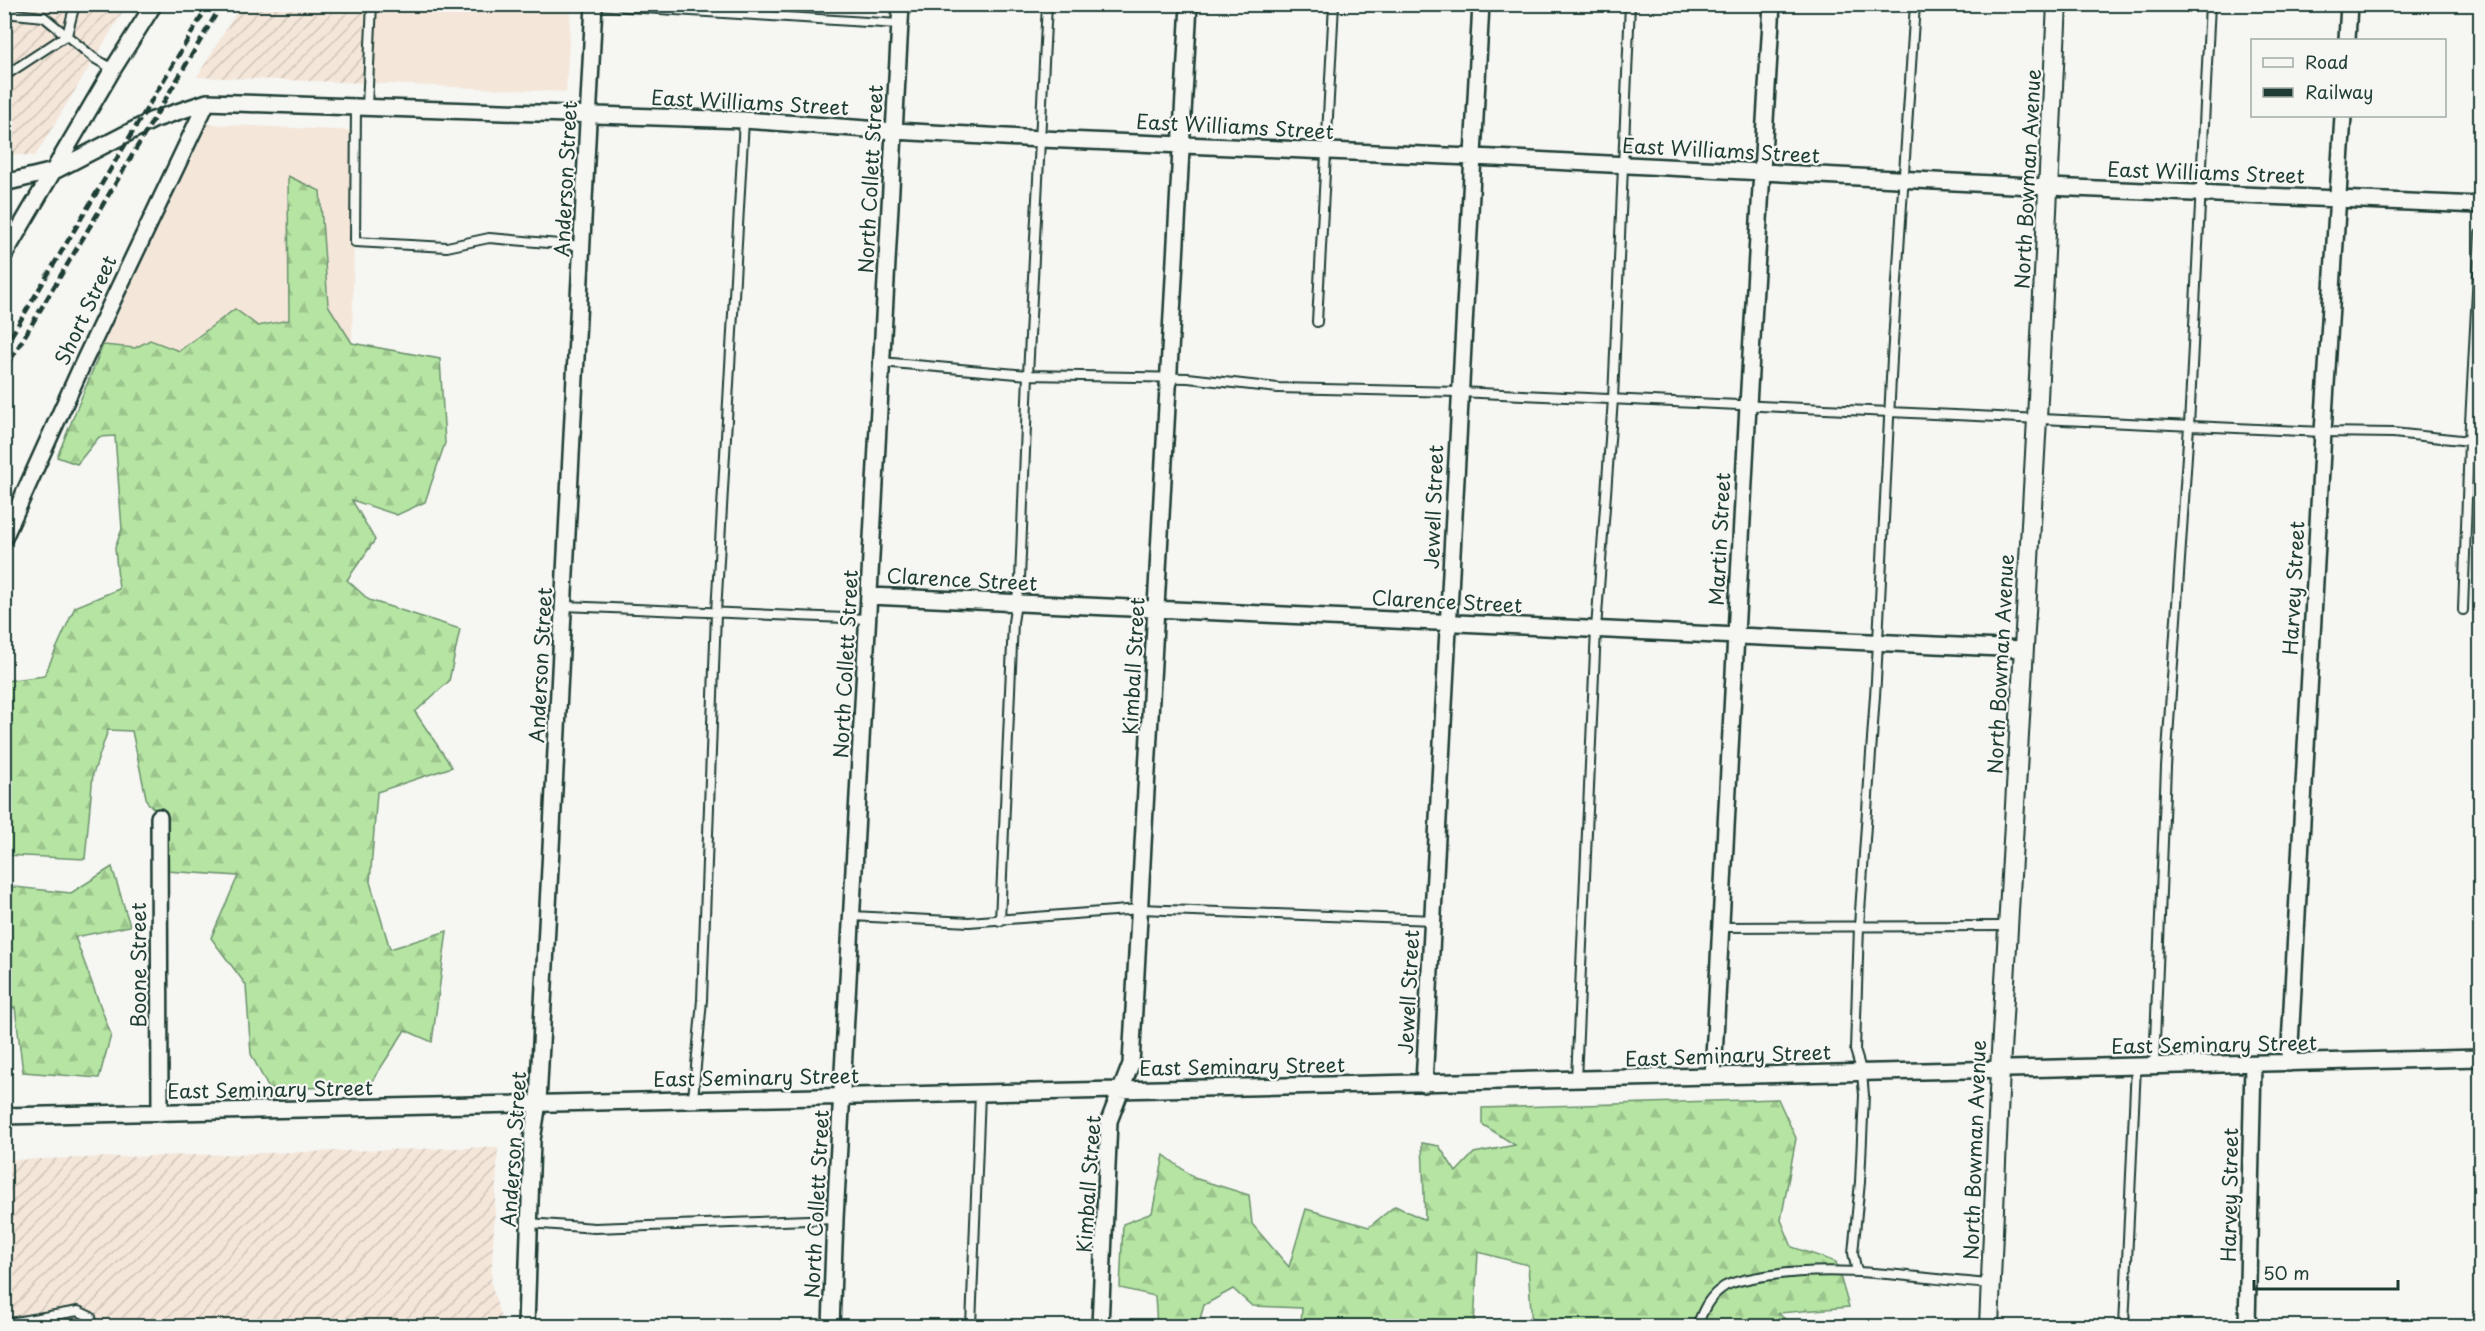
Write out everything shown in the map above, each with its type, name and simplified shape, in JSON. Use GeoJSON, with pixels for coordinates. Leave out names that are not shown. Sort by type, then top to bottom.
{"type":"FeatureCollection","features":[{"type":"Feature","properties":{"kind":"street"},"geometry":{"type":"LineString","coordinates":[[4,255],[113,69],[154,4]]}},
{"type":"Feature","properties":{"kind":"street","name":"North Collett Street"},"geometry":{"type":"LineString","coordinates":[[831,1326],[901,4]]}},
{"type":"Feature","properties":{"kind":"street","name":"Kimball Street"},"geometry":{"type":"LineString","coordinates":[[1100,1326],[1109,1121],[1131,1064],[1189,4]]}},
{"type":"Feature","properties":{"kind":"street","name":"Jewell Street"},"geometry":{"type":"LineString","coordinates":[[1424,1084],[1481,4]]}},
{"type":"Feature","properties":{"kind":"street","name":"Martin Street"},"geometry":{"type":"LineString","coordinates":[[1713,1076],[1735,636],[1772,4]]}},
{"type":"Feature","properties":{"kind":"street","name":"North Bowman Avenue"},"geometry":{"type":"LineString","coordinates":[[1989,1326],[2000,1069],[2037,419],[2057,4]]}},
{"type":"Feature","properties":{"kind":"street"},"geometry":{"type":"LineString","coordinates":[[2347,39],[2349,4]]}},
{"type":"Feature","properties":{"kind":"street","name":"Anderson Street"},"geometry":{"type":"LineString","coordinates":[[526,1326],[532,1140],[538,1103],[594,5]]}},
{"type":"Feature","properties":{"kind":"street","name":"East Williams Street"},"geometry":{"type":"LineString","coordinates":[[4,183],[54,171],[153,120],[207,102],[744,120],[1041,139],[2481,205]]}},
{"type":"Feature","properties":{"kind":"street","name":"Short Street"},"geometry":{"type":"LineString","coordinates":[[4,538],[82,363],[207,102]]}},
{"type":"Feature","properties":{"kind":"street","name":"Harvey Street"},"geometry":{"type":"LineString","coordinates":[[2289,1064],[2323,432],[2343,117]]}},
{"type":"Feature","properties":{"kind":"street","name":"Clarence Street"},"geometry":{"type":"LineString","coordinates":[[870,596],[2023,649]]}},
{"type":"Feature","properties":{"kind":"street","name":"Boone Street"},"geometry":{"type":"LineString","coordinates":[[159,817],[160,1113]]}},
{"type":"Feature","properties":{"kind":"street","name":"East Seminary Street"},"geometry":{"type":"LineString","coordinates":[[4,1116],[2481,1058]]}},
{"type":"Feature","properties":{"kind":"street","name":"Harvey Street"},"geometry":{"type":"LineString","coordinates":[[2247,1326],[2253,1064]]}},
{"type":"Feature","properties":{"kind":"lane"},"geometry":{"type":"LineString","coordinates":[[4,73],[9,73],[67,35],[75,4]]}},
{"type":"Feature","properties":{"kind":"lane"},"geometry":{"type":"LineString","coordinates":[[372,4],[361,106],[355,242],[447,247],[489,238],[583,246]]}},
{"type":"Feature","properties":{"kind":"lane"},"geometry":{"type":"LineString","coordinates":[[579,4],[899,24]]}},
{"type":"Feature","properties":{"kind":"lane"},"geometry":{"type":"LineString","coordinates":[[1000,921],[1014,603],[1020,579],[1047,4]]}},
{"type":"Feature","properties":{"kind":"lane"},"geometry":{"type":"LineString","coordinates":[[1317,322],[1334,4]]}},
{"type":"Feature","properties":{"kind":"lane"},"geometry":{"type":"LineString","coordinates":[[1576,1080],[1596,629],[1613,399],[1621,166],[1630,4]]}},
{"type":"Feature","properties":{"kind":"lane"},"geometry":{"type":"LineString","coordinates":[[1857,1272],[1853,1253],[1864,1106],[1862,1073],[1855,1050],[1859,926],[1878,642],[1889,412],[1914,4]]}},
{"type":"Feature","properties":{"kind":"lane"},"geometry":{"type":"LineString","coordinates":[[2154,1066],[2166,767],[2189,426],[2210,4]]}},
{"type":"Feature","properties":{"kind":"lane"},"geometry":{"type":"LineString","coordinates":[[4,13],[44,17],[94,58],[113,69]]}},
{"type":"Feature","properties":{"kind":"lane"},"geometry":{"type":"LineString","coordinates":[[693,1099],[702,1000],[716,613],[744,120]]}},
{"type":"Feature","properties":{"kind":"lane"},"geometry":{"type":"LineString","coordinates":[[2463,610],[2469,441],[2481,234]]}},
{"type":"Feature","properties":{"kind":"lane"},"geometry":{"type":"LineString","coordinates":[[881,363],[1028,375],[1169,377],[1278,388],[1459,392],[2323,432],[2394,433],[2481,442]]}},
{"type":"Feature","properties":{"kind":"lane"},"geometry":{"type":"LineString","coordinates":[[564,606],[869,619]]}},
{"type":"Feature","properties":{"kind":"lane"},"geometry":{"type":"LineString","coordinates":[[852,916],[969,922],[1140,909],[1434,920]]}},
{"type":"Feature","properties":{"kind":"lane"},"geometry":{"type":"LineString","coordinates":[[1719,927],[2008,926]]}},
{"type":"Feature","properties":{"kind":"lane"},"geometry":{"type":"LineString","coordinates":[[2124,1326],[2136,1066]]}},
{"type":"Feature","properties":{"kind":"lane"},"geometry":{"type":"LineString","coordinates":[[971,1326],[980,1093]]}},
{"type":"Feature","properties":{"kind":"lane"},"geometry":{"type":"LineString","coordinates":[[529,1223],[595,1228],[835,1219]]}},
{"type":"Feature","properties":{"kind":"lane"},"geometry":{"type":"LineString","coordinates":[[1697,1326],[1712,1296],[1726,1285],[1748,1278],[1781,1273],[1857,1272],[1991,1284]]}},
{"type":"Feature","properties":{"kind":"lane"},"geometry":{"type":"LineString","coordinates":[[4,1324],[14,1325],[78,1311],[92,1317],[93,1326]]}},
{"type":"Feature","properties":{"kind":"shaded area"},"geometry":{"type":"Polygon","coordinates":[[[4,5],[127,5],[35,156],[5,154],[4,5]]]}},
{"type":"Feature","properties":{"kind":"shaded area"},"geometry":{"type":"Polygon","coordinates":[[[241,5],[372,5],[368,83],[197,77],[241,5]]]}},
{"type":"Feature","properties":{"kind":"shaded area"},"geometry":{"type":"Polygon","coordinates":[[[372,5],[571,5],[566,92],[368,83],[372,5]]]}},
{"type":"Feature","properties":{"kind":"shaded area"},"geometry":{"type":"Polygon","coordinates":[[[208,124],[356,131],[352,343],[290,320],[258,326],[235,309],[179,352],[150,340],[135,348],[103,345],[208,124]]]}},
{"type":"Feature","properties":{"kind":"shaded area"},"geometry":{"type":"Polygon","coordinates":[[[498,1147],[491,1283],[503,1326],[5,1326],[4,1160],[498,1147]]]}},
{"type":"Feature","properties":{"kind":"green space"},"geometry":{"type":"Polygon","coordinates":[[[288,176],[320,191],[328,305],[352,343],[440,359],[445,443],[425,502],[397,515],[352,500],[375,540],[347,580],[369,600],[460,629],[449,681],[415,712],[452,767],[377,792],[370,882],[390,949],[447,931],[432,1042],[405,1030],[369,1086],[269,1089],[251,1054],[246,985],[211,938],[238,876],[166,871],[167,821],[147,802],[132,731],[108,730],[93,774],[85,859],[5,855],[5,681],[44,676],[75,607],[119,589],[115,548],[122,529],[115,436],[99,437],[77,464],[57,457],[103,345],[135,348],[150,340],[179,351],[235,309],[258,326],[289,320],[288,176]]]}},
{"type":"Feature","properties":{"kind":"green space"},"geometry":{"type":"Polygon","coordinates":[[[112,867],[130,926],[75,937],[111,1035],[99,1078],[23,1072],[15,1007],[5,1012],[5,886],[71,893],[112,867]]]}},
{"type":"Feature","properties":{"kind":"green space"},"geometry":{"type":"Polygon","coordinates":[[[1778,1099],[1796,1138],[1781,1220],[1792,1247],[1836,1262],[1849,1307],[1778,1313],[1793,1326],[1532,1326],[1528,1265],[1478,1252],[1474,1324],[1356,1321],[1359,1326],[1301,1326],[1302,1308],[1252,1306],[1233,1289],[1204,1305],[1198,1326],[1157,1326],[1155,1296],[1120,1288],[1123,1224],[1152,1213],[1164,1155],[1194,1178],[1249,1195],[1252,1224],[1289,1267],[1306,1209],[1369,1227],[1395,1206],[1425,1220],[1422,1143],[1439,1146],[1456,1172],[1474,1153],[1515,1145],[1482,1124],[1482,1108],[1778,1099]]]}},
{"type":"Feature","properties":{"kind":"railway"},"geometry":{"type":"LineString","coordinates":[[4,348],[209,4]]}},
{"type":"Feature","properties":{"kind":"railway"},"geometry":{"type":"LineString","coordinates":[[4,371],[222,4]]}}]}
